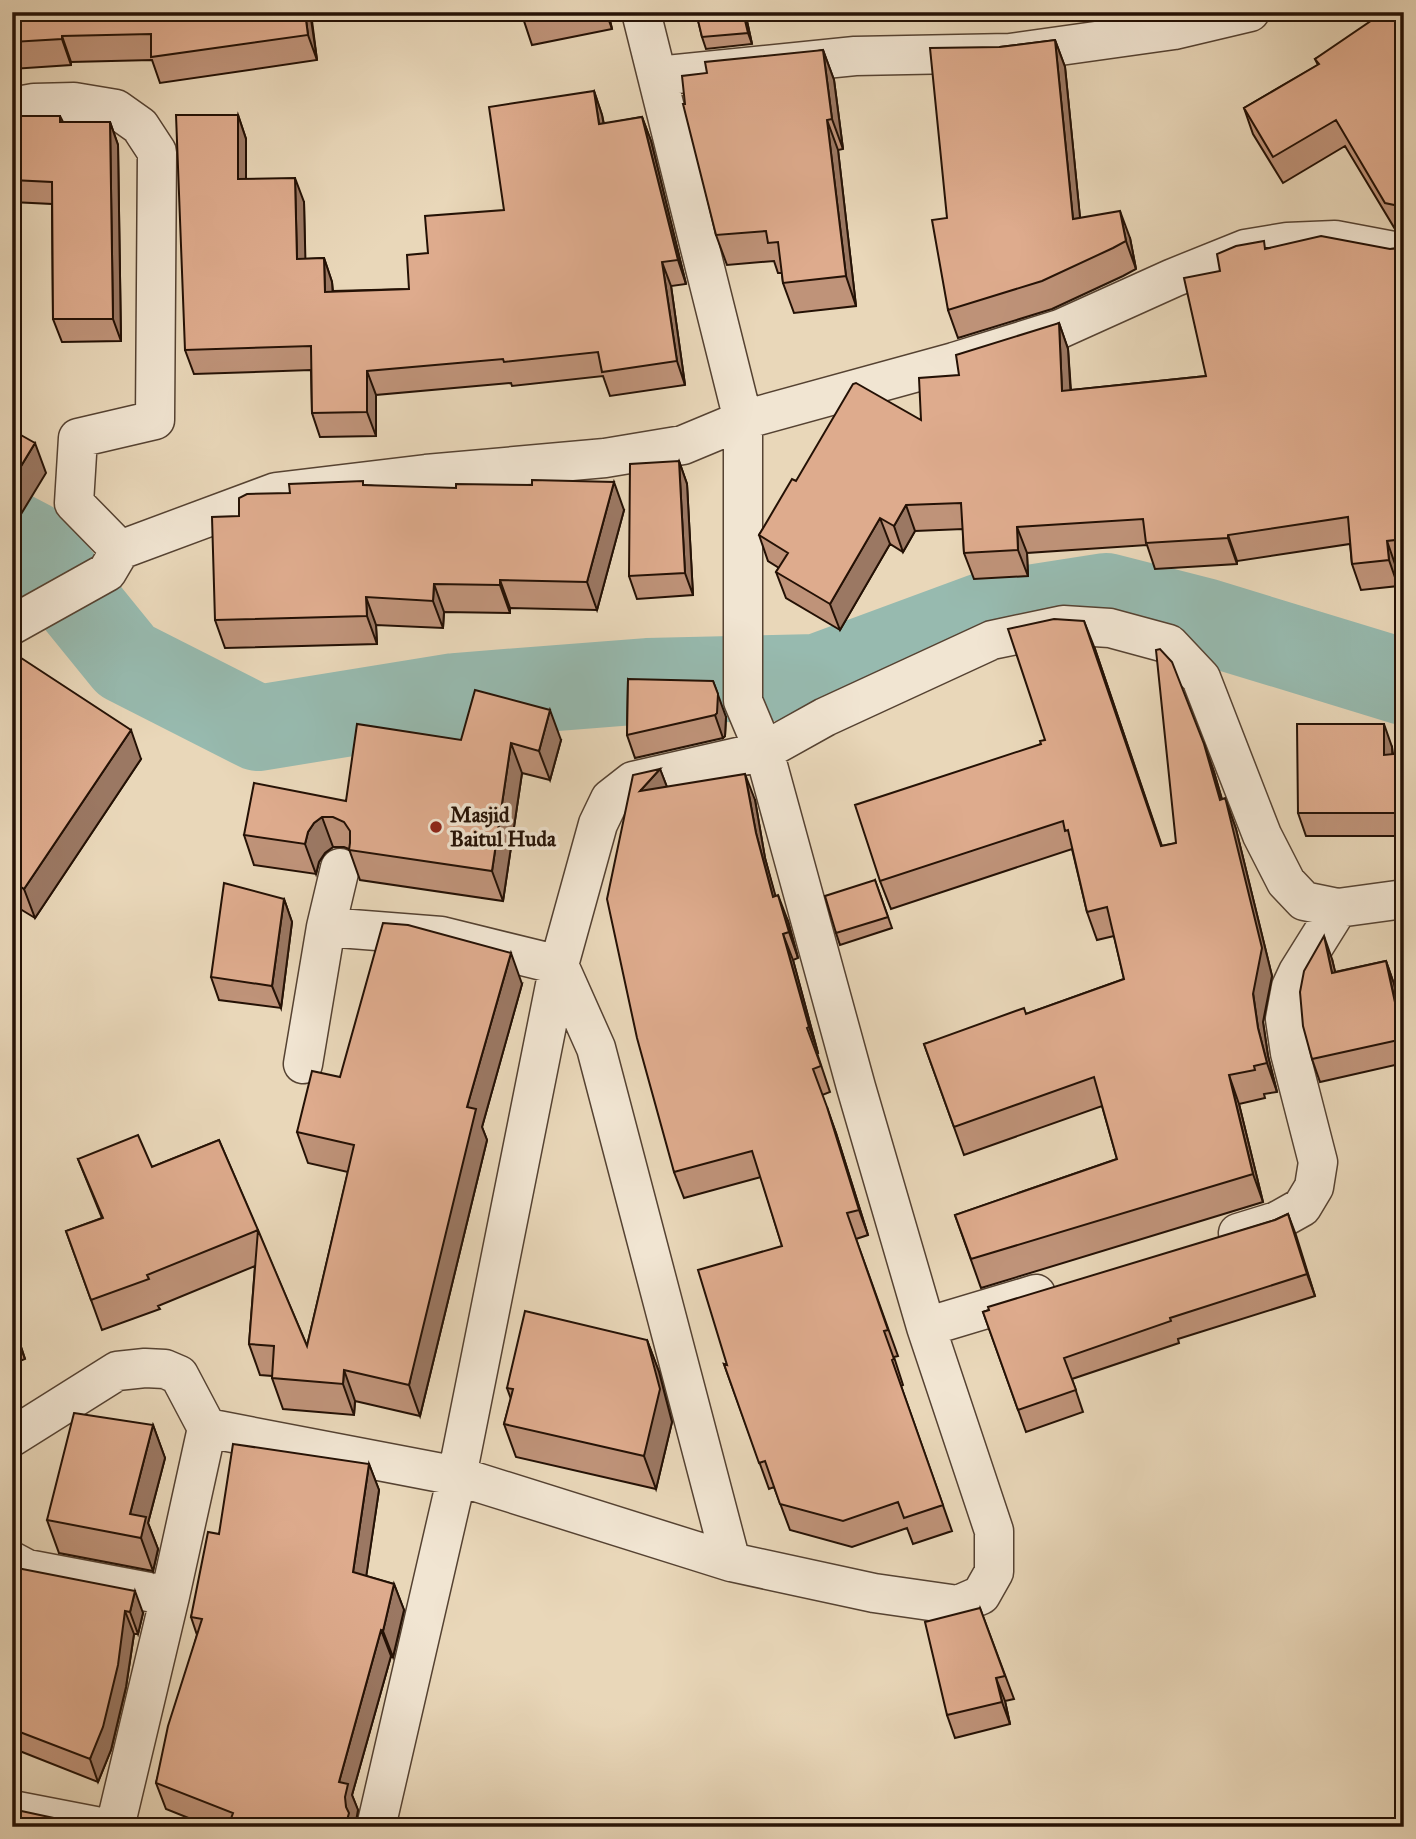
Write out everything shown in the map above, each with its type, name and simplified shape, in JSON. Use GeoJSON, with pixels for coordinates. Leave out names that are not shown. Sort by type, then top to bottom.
{"type":"FeatureCollection","features":[{"type":"Feature","properties":{"kind":"street"},"geometry":{"type":"LineString","coordinates":[[207,1429],[457,1476],[731,1562],[874,1593],[958,1605],[981,1595],[994,1572],[994,1531],[926,1327],[764,751],[743,701],[743,420],[641,12]]}},
{"type":"Feature","properties":{"kind":"street"},"geometry":{"type":"LineString","coordinates":[[657,76],[855,56],[1010,53],[1174,30],[1250,12]]}},
{"type":"Feature","properties":{"kind":"street"},"geometry":{"type":"LineString","coordinates":[[12,107],[34,103],[74,102],[116,109],[140,126],[157,152],[155,420],[78,438],[74,503],[113,561]]}},
{"type":"Feature","properties":{"kind":"street"},"geometry":{"type":"LineString","coordinates":[[17,623],[113,561],[276,492],[426,474],[605,458],[683,445],[743,420],[954,362],[1060,329],[1173,278],[1245,250],[1287,242],[1335,240],[1404,253]]}},
{"type":"Feature","properties":{"kind":"street"},"geometry":{"type":"LineString","coordinates":[[376,1827],[457,1476],[559,965],[598,824],[610,799],[633,781],[764,751],[825,717],[992,640],[1063,625],[1110,628],[1169,643],[1200,678],[1262,835],[1286,883],[1304,901],[1338,908],[1404,899]]}},
{"type":"Feature","properties":{"kind":"street"},"geometry":{"type":"LineString","coordinates":[[303,1065],[326,927],[340,868]]}},
{"type":"Feature","properties":{"kind":"street"},"geometry":{"type":"LineString","coordinates":[[1212,1241],[1277,1221],[1303,1207],[1314,1187],[1318,1162],[1290,1053],[1285,1018],[1291,987],[1298,972],[1338,908]]}},
{"type":"Feature","properties":{"kind":"street"},"geometry":{"type":"LineString","coordinates":[[326,927],[441,936],[559,965]]}},
{"type":"Feature","properties":{"kind":"street"},"geometry":{"type":"LineString","coordinates":[[559,965],[596,1048],[731,1562]]}},
{"type":"Feature","properties":{"kind":"street"},"geometry":{"type":"LineString","coordinates":[[926,1327],[1069,1284]]}},
{"type":"Feature","properties":{"kind":"street"},"geometry":{"type":"LineString","coordinates":[[12,1437],[117,1371],[145,1368],[165,1369],[179,1375],[207,1429],[115,1827]]}},
{"type":"Feature","properties":{"kind":"street"},"geometry":{"type":"LineString","coordinates":[[12,1562],[27,1569],[170,1596]]}},
{"type":"Feature","properties":{"kind":"street"},"geometry":{"type":"LineString","coordinates":[[12,1810],[100,1827]]}},
{"type":"Feature","properties":{"kind":"building"},"geometry":{"type":"Polygon","coordinates":[[[12,12],[305,12],[308,35],[151,57],[151,34],[62,36],[62,39],[12,42],[12,12]]]}},
{"type":"Feature","properties":{"kind":"building"},"geometry":{"type":"Polygon","coordinates":[[[521,12],[558,12],[523,20],[521,12]]]}},
{"type":"Feature","properties":{"kind":"building"},"geometry":{"type":"Polygon","coordinates":[[[696,12],[743,12],[748,33],[702,37],[696,12]]]}},
{"type":"Feature","properties":{"kind":"building"},"geometry":{"type":"Polygon","coordinates":[[[1384,12],[1404,12],[1404,208],[1385,203],[1336,120],[1273,157],[1244,108],[1319,64],[1315,59],[1384,12]]]}},
{"type":"Feature","properties":{"kind":"building"},"geometry":{"type":"Polygon","coordinates":[[[1055,40],[1073,219],[1120,211],[1126,241],[1042,281],[948,310],[932,220],[947,218],[930,48],[1000,47],[1055,40]]]}},
{"type":"Feature","properties":{"kind":"building"},"geometry":{"type":"Polygon","coordinates":[[[823,50],[832,119],[827,120],[846,276],[783,283],[778,242],[768,243],[766,231],[716,235],[683,104],[682,76],[707,73],[705,62],[823,50]]]}},
{"type":"Feature","properties":{"kind":"building"},"geometry":{"type":"Polygon","coordinates":[[[594,91],[599,124],[642,117],[678,260],[662,262],[677,361],[602,372],[598,352],[504,362],[503,359],[367,371],[367,412],[312,413],[311,346],[185,350],[176,115],[238,115],[238,179],[295,178],[297,259],[324,258],[325,292],[409,289],[407,255],[428,253],[425,216],[504,210],[489,107],[594,91]]]}},
{"type":"Feature","properties":{"kind":"building"},"geometry":{"type":"Polygon","coordinates":[[[12,113],[16,113],[16,116],[60,116],[60,122],[110,122],[113,319],[53,319],[52,182],[12,180],[12,113]]]}},
{"type":"Feature","properties":{"kind":"building"},"geometry":{"type":"Polygon","coordinates":[[[1321,236],[1390,249],[1404,246],[1404,539],[1387,541],[1389,560],[1352,564],[1348,517],[1228,535],[1228,538],[1146,543],[1143,519],[1017,527],[1018,550],[964,553],[961,503],[906,505],[894,526],[880,518],[830,604],[776,572],[788,553],[759,535],[792,479],[796,481],[853,384],[856,383],[921,420],[919,378],[959,375],[956,355],[1059,323],[1062,391],[1206,376],[1184,278],[1220,271],[1217,254],[1236,246],[1264,241],[1265,249],[1321,236]]]}},
{"type":"Feature","properties":{"kind":"building"},"geometry":{"type":"Polygon","coordinates":[[[12,430],[35,443],[12,481],[12,430]]]}},
{"type":"Feature","properties":{"kind":"building"},"geometry":{"type":"Polygon","coordinates":[[[679,461],[685,573],[629,576],[630,464],[679,461]]]}},
{"type":"Feature","properties":{"kind":"building"},"geometry":{"type":"Polygon","coordinates":[[[532,480],[614,482],[587,582],[500,580],[500,585],[434,584],[433,601],[366,597],[367,616],[215,620],[212,517],[239,516],[239,498],[247,494],[290,493],[289,484],[363,481],[363,485],[456,488],[456,484],[532,485],[532,480]]]}},
{"type":"Feature","properties":{"kind":"building"},"geometry":{"type":"Polygon","coordinates":[[[1054,619],[1084,621],[1161,846],[1176,843],[1156,650],[1160,649],[1172,662],[1204,744],[1220,800],[1225,798],[1262,948],[1253,994],[1267,1063],[1254,1066],[1255,1070],[1229,1075],[1253,1174],[971,1259],[955,1215],[1117,1159],[1094,1077],[954,1127],[924,1044],[1024,1008],[1026,1014],[1124,979],[1107,907],[1087,912],[1068,830],[1065,831],[1063,821],[880,881],[855,805],[1041,744],[1040,741],[1045,740],[1008,629],[1054,619]]]}},
{"type":"Feature","properties":{"kind":"building"},"geometry":{"type":"Polygon","coordinates":[[[12,652],[131,730],[24,889],[12,881],[12,652]]]}},
{"type":"Feature","properties":{"kind":"building"},"geometry":{"type":"Polygon","coordinates":[[[628,679],[713,681],[718,694],[717,713],[627,735],[628,679]]]}},
{"type":"Feature","properties":{"kind":"building"},"geometry":{"type":"Polygon","coordinates":[[[475,690],[550,710],[539,751],[511,743],[492,871],[349,850],[350,831],[344,822],[333,817],[322,817],[314,823],[305,844],[244,835],[254,783],[346,801],[357,724],[461,740],[475,690]]]}},
{"type":"Feature","properties":{"kind":"building"},"geometry":{"type":"Polygon","coordinates":[[[1297,724],[1384,724],[1384,755],[1404,753],[1404,813],[1298,813],[1297,724]]]}},
{"type":"Feature","properties":{"kind":"building"},"geometry":{"type":"Polygon","coordinates":[[[660,769],[640,791],[745,774],[756,833],[773,897],[778,895],[789,932],[783,934],[809,1027],[807,1028],[821,1066],[813,1069],[859,1210],[847,1213],[888,1330],[884,1331],[894,1359],[892,1360],[943,1505],[904,1518],[898,1502],[843,1521],[780,1504],[765,1461],[759,1463],[724,1364],[727,1365],[698,1270],[782,1246],[752,1151],[674,1172],[637,1038],[607,899],[633,775],[660,769]]]}},
{"type":"Feature","properties":{"kind":"building"},"geometry":{"type":"Polygon","coordinates":[[[875,880],[888,917],[836,933],[825,896],[875,880]]]}},
{"type":"Feature","properties":{"kind":"building"},"geometry":{"type":"Polygon","coordinates":[[[224,883],[284,899],[272,986],[211,977],[224,883]]]}},
{"type":"Feature","properties":{"kind":"building"},"geometry":{"type":"Polygon","coordinates":[[[383,923],[408,925],[511,953],[467,1107],[476,1109],[409,1385],[344,1370],[343,1384],[272,1378],[274,1346],[249,1344],[258,1230],[307,1346],[354,1145],[297,1132],[312,1071],[340,1077],[383,923]]]}},
{"type":"Feature","properties":{"kind":"building"},"geometry":{"type":"Polygon","coordinates":[[[1324,936],[1332,973],[1386,961],[1403,1039],[1312,1059],[1303,1026],[1300,992],[1304,971],[1324,936]]]}},
{"type":"Feature","properties":{"kind":"building"},"geometry":{"type":"Polygon","coordinates":[[[138,1135],[152,1167],[219,1140],[258,1230],[147,1275],[149,1279],[91,1300],[66,1231],[103,1218],[78,1159],[138,1135]]]}},
{"type":"Feature","properties":{"kind":"building"},"geometry":{"type":"Polygon","coordinates":[[[1288,1214],[1307,1274],[1170,1318],[1171,1321],[1064,1358],[1076,1390],[1018,1410],[983,1312],[989,1310],[988,1307],[1288,1214]]]}},
{"type":"Feature","properties":{"kind":"building"},"geometry":{"type":"Polygon","coordinates":[[[525,1311],[647,1340],[660,1389],[644,1456],[504,1424],[513,1389],[507,1388],[525,1311]]]}},
{"type":"Feature","properties":{"kind":"building"},"geometry":{"type":"Polygon","coordinates":[[[74,1413],[153,1425],[130,1514],[146,1517],[141,1538],[47,1520],[74,1413]]]}},
{"type":"Feature","properties":{"kind":"building"},"geometry":{"type":"Polygon","coordinates":[[[233,1444],[369,1464],[353,1572],[394,1584],[339,1782],[348,1784],[345,1797],[349,1813],[345,1827],[228,1827],[233,1813],[156,1783],[168,1726],[202,1619],[191,1617],[208,1532],[219,1534],[233,1444]]]}},
{"type":"Feature","properties":{"kind":"building"},"geometry":{"type":"Polygon","coordinates":[[[12,1567],[135,1591],[130,1612],[125,1611],[118,1665],[103,1727],[90,1759],[12,1729],[12,1567]]]}},
{"type":"Feature","properties":{"kind":"building"},"geometry":{"type":"Polygon","coordinates":[[[980,1608],[1005,1676],[996,1678],[1002,1702],[947,1715],[925,1622],[980,1608]]]}},
{"type":"Feature","properties":{"kind":"building"},"geometry":{"type":"Polygon","coordinates":[[[12,1809],[68,1821],[67,1827],[12,1827],[12,1809]]]}},
{"type":"Feature","properties":{"kind":"waterway"},"geometry":{"type":"LineString","coordinates":[[12,534],[31,544],[126,661],[258,728],[455,696],[647,681],[817,677],[985,615],[1106,596],[1204,621],[1404,682]]}},
{"type":"Feature","properties":{"kind":"place","name":"Masjid Baitul Huda"},"geometry":{"type":"Point","coordinates":[436,827]}}]}
